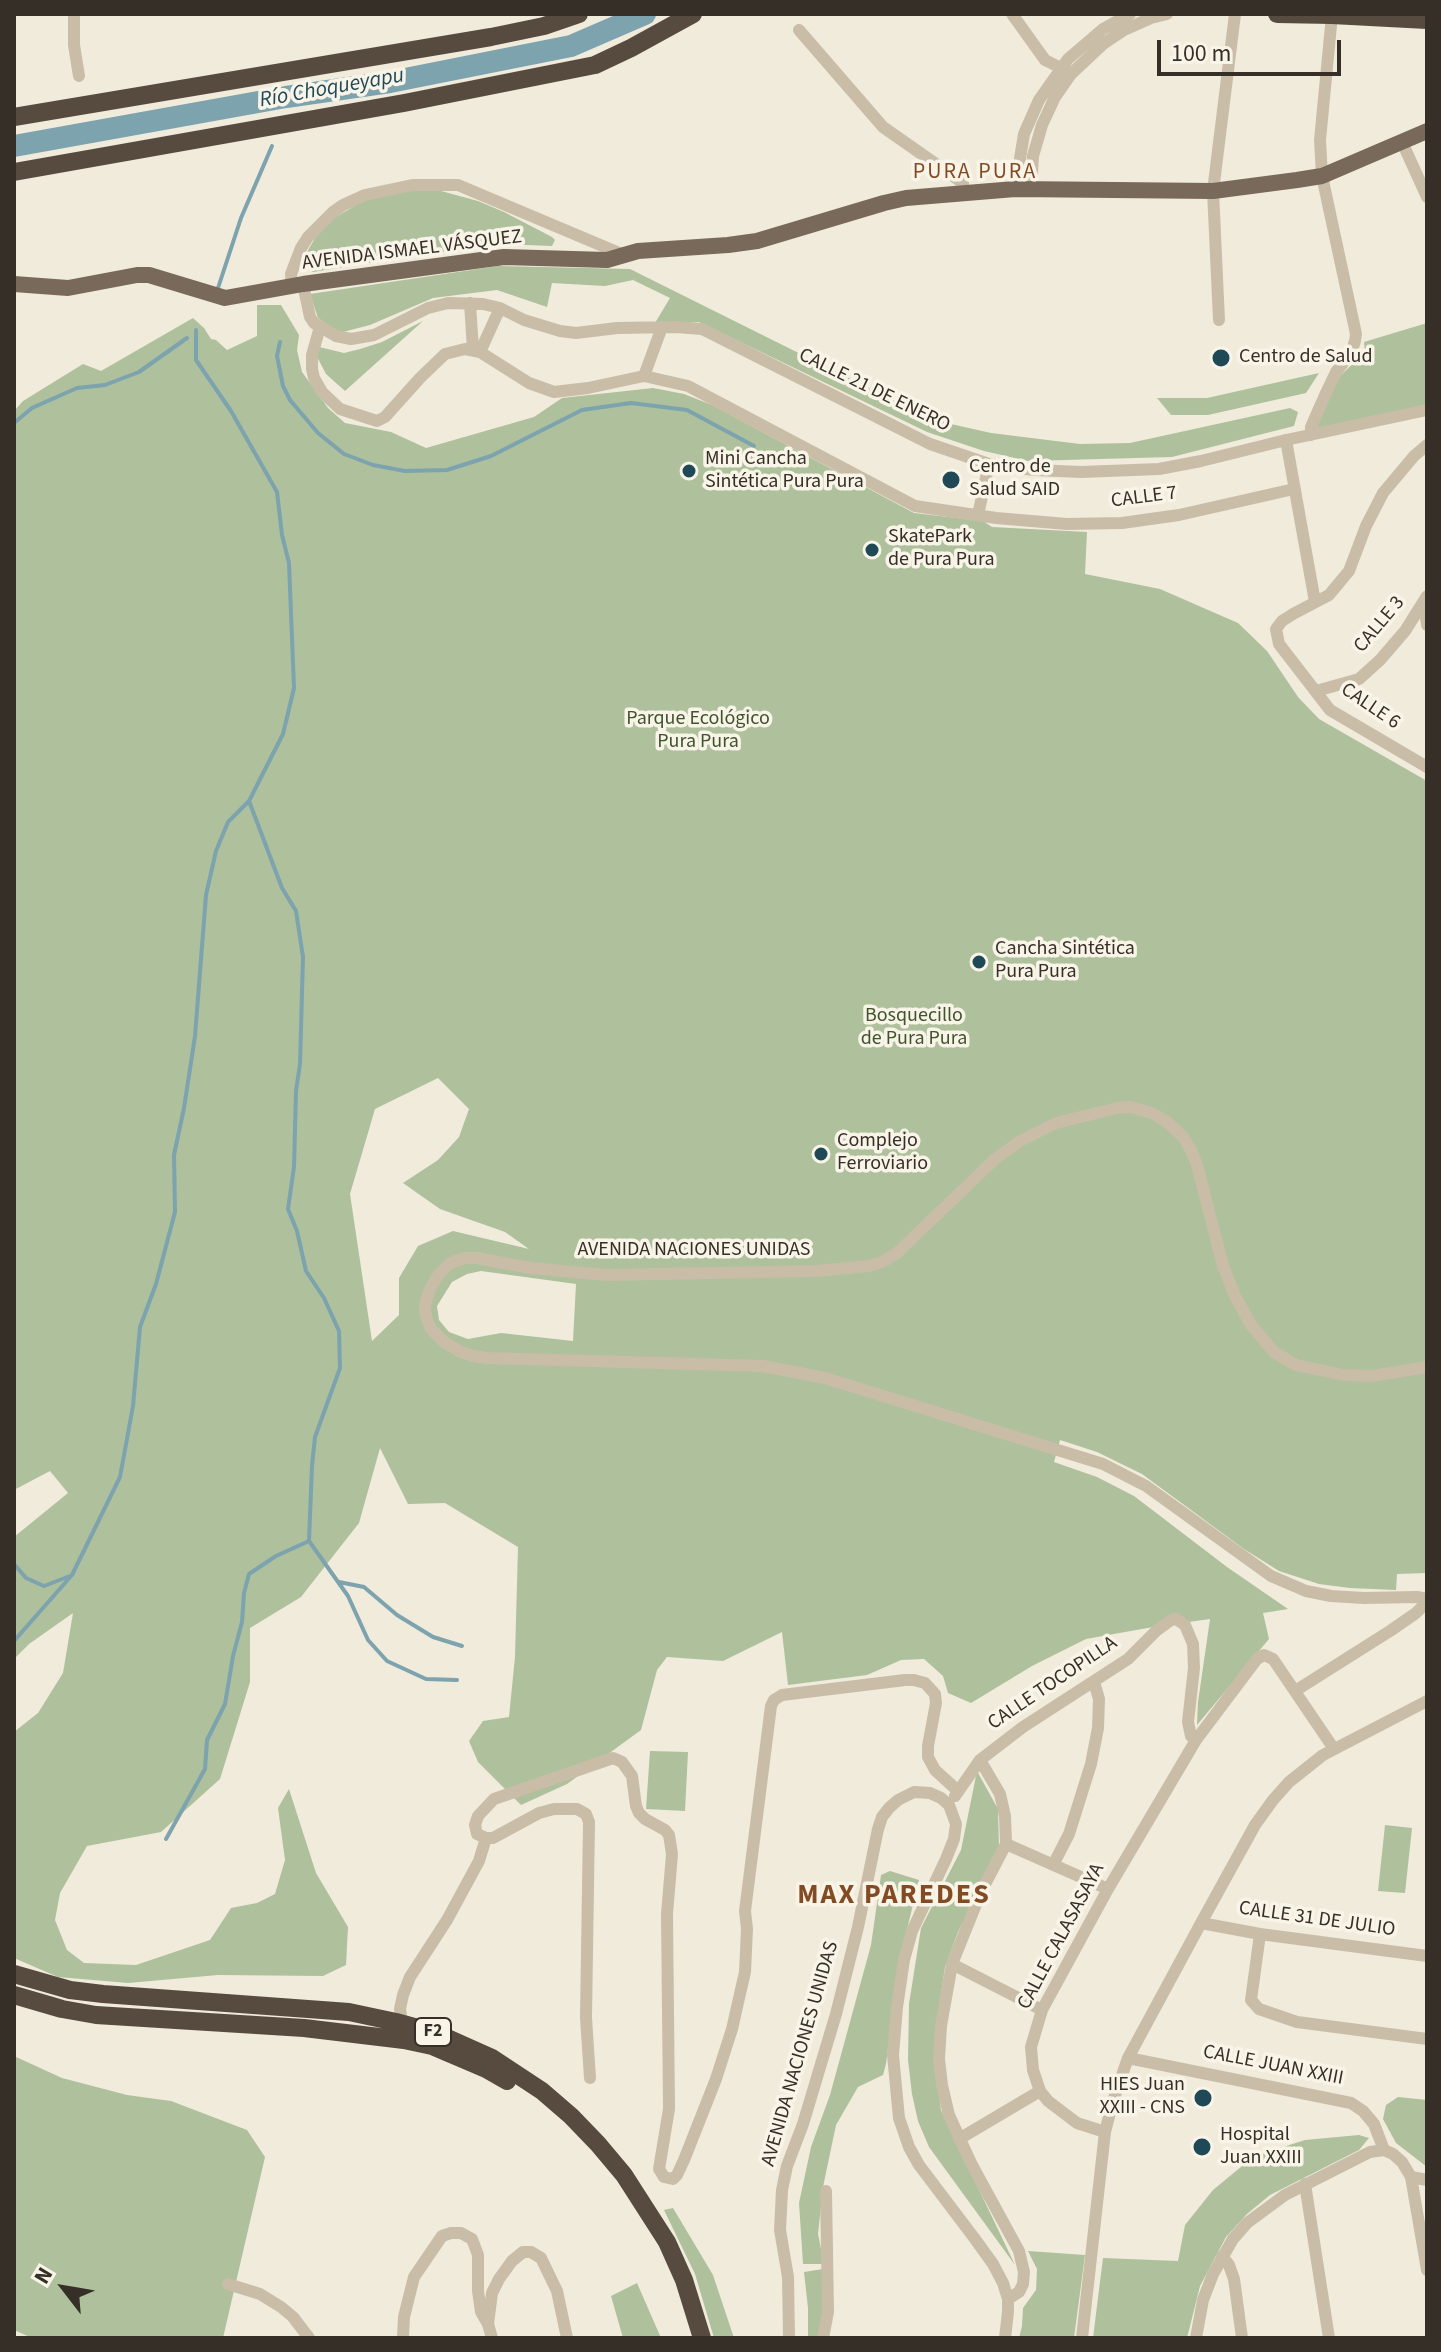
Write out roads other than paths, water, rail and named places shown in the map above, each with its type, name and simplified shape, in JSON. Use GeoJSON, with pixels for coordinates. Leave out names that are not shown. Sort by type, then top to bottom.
{"type":"FeatureCollection","features":[{"type":"Feature","properties":{"kind":"highway"},"geometry":{"type":"LineString","coordinates":[[14,117],[491,37],[544,26],[579,14]]}},
{"type":"Feature","properties":{"kind":"highway"},"geometry":{"type":"LineString","coordinates":[[14,172],[390,106],[595,65],[693,14]]}},
{"type":"Feature","properties":{"kind":"highway"},"geometry":{"type":"LineString","coordinates":[[1277,14],[1427,20]]}},
{"type":"Feature","properties":{"kind":"highway","name":"F2"},"geometry":{"type":"LineString","coordinates":[[14,1974],[70,1990],[103,1994],[349,2012],[402,2023],[465,2044],[542,2091],[598,2144],[647,2209],[667,2242],[684,2280],[702,2338]]}},
{"type":"Feature","properties":{"kind":"highway","name":"F2"},"geometry":{"type":"LineString","coordinates":[[14,1995],[96,2015],[304,2028],[404,2040],[432,2046],[486,2069],[535,2101],[563,2125],[615,2184],[641,2220],[656,2248],[673,2285],[689,2338]]}},
{"type":"Feature","properties":{"kind":"main road","name":"AVENIDA ISMAEL VÁSQUEZ"},"geometry":{"type":"LineString","coordinates":[[14,284],[68,288],[149,275],[225,298],[504,257],[607,260],[638,251],[757,241],[884,203],[963,192],[1023,189],[1213,191],[1322,176],[1427,131]]}},
{"type":"Feature","properties":{"kind":"street"},"geometry":{"type":"LineString","coordinates":[[74,14],[74,45],[79,76]]}},
{"type":"Feature","properties":{"kind":"street"},"geometry":{"type":"LineString","coordinates":[[1012,14],[1045,60],[1061,68]]}},
{"type":"Feature","properties":{"kind":"street"},"geometry":{"type":"LineString","coordinates":[[1023,189],[1024,134],[1039,100],[1061,68],[1085,43],[1130,14]]}},
{"type":"Feature","properties":{"kind":"street"},"geometry":{"type":"LineString","coordinates":[[1023,189],[1042,125],[1055,97],[1071,74],[1103,44],[1124,30],[1167,14]]}},
{"type":"Feature","properties":{"kind":"street"},"geometry":{"type":"LineString","coordinates":[[1219,320],[1213,191],[1235,14]]}},
{"type":"Feature","properties":{"kind":"street"},"geometry":{"type":"LineString","coordinates":[[1311,435],[1311,427],[1336,372],[1355,345],[1356,334],[1322,176],[1320,140],[1332,14]]}},
{"type":"Feature","properties":{"kind":"street"},"geometry":{"type":"LineString","coordinates":[[799,30],[883,127],[963,183],[963,192]]}},
{"type":"Feature","properties":{"kind":"street"},"geometry":{"type":"LineString","coordinates":[[1402,142],[1427,197]]}},
{"type":"Feature","properties":{"kind":"street"},"geometry":{"type":"LineString","coordinates":[[624,255],[458,185],[412,185],[365,195],[333,212],[308,237],[294,261],[291,274],[310,317],[320,327],[312,355],[312,369],[322,392],[340,409],[377,421],[385,417],[445,354],[457,349],[476,351],[529,383],[554,392],[644,376],[662,327]]}},
{"type":"Feature","properties":{"kind":"street","name":"CALLE 21 DE ENERO"},"geometry":{"type":"LineString","coordinates":[[320,327],[336,336],[362,338],[428,308],[448,303],[470,303],[500,308],[524,320],[576,333],[617,328],[702,329],[930,444],[989,464],[1034,470],[1159,469],[1427,410]]}},
{"type":"Feature","properties":{"kind":"street"},"geometry":{"type":"LineString","coordinates":[[470,303],[476,351]]}},
{"type":"Feature","properties":{"kind":"street"},"geometry":{"type":"LineString","coordinates":[[476,351],[500,308]]}},
{"type":"Feature","properties":{"kind":"street","name":"CALLE 7"},"geometry":{"type":"LineString","coordinates":[[644,376],[688,386],[915,506],[1067,524],[1122,523],[1179,515],[1294,489]]}},
{"type":"Feature","properties":{"kind":"street"},"geometry":{"type":"LineString","coordinates":[[1286,440],[1315,602],[1329,595],[1349,571],[1383,493],[1427,445]]}},
{"type":"Feature","properties":{"kind":"street"},"geometry":{"type":"LineString","coordinates":[[978,515],[989,464]]}},
{"type":"Feature","properties":{"kind":"street"},"geometry":{"type":"LineString","coordinates":[[1426,600],[1427,625]]}},
{"type":"Feature","properties":{"kind":"street","name":"CALLE 3"},"geometry":{"type":"LineString","coordinates":[[1316,691],[1359,679],[1405,631],[1426,600]]}},
{"type":"Feature","properties":{"kind":"street","name":"CALLE 6"},"geometry":{"type":"LineString","coordinates":[[1315,602],[1282,621],[1276,629],[1279,644],[1330,710],[1427,767]]}},
{"type":"Feature","properties":{"kind":"street","name":"AVENIDA NACIONES UNIDAS"},"geometry":{"type":"LineString","coordinates":[[1427,1367],[1372,1376],[1344,1375],[1307,1369],[1274,1352],[1251,1325],[1235,1296],[1223,1266],[1191,1150],[1167,1122],[1152,1113],[1131,1107],[1056,1123],[1020,1141],[995,1159],[897,1253],[869,1266],[816,1271],[607,1275],[465,1258],[450,1263],[439,1274],[425,1305],[431,1329],[444,1342],[461,1352],[487,1358],[763,1366],[825,1378],[1084,1457],[1121,1472],[1146,1486],[1248,1561],[1291,1586],[1331,1596],[1417,1597],[1427,1600]]}},
{"type":"Feature","properties":{"kind":"street"},"geometry":{"type":"LineString","coordinates":[[1334,1749],[1295,1691],[1390,1631],[1416,1613],[1427,1600]]}},
{"type":"Feature","properties":{"kind":"street","name":"CALLE TOCOPILLA"},"geometry":{"type":"LineString","coordinates":[[949,1805],[980,1760],[1023,1727],[1128,1659],[1166,1622],[1176,1619],[1189,1631],[1193,1644],[1194,1668],[1188,1722],[1191,1736],[1196,1740]]}},
{"type":"Feature","properties":{"kind":"street","name":"CALLE CALASASAYA"},"geometry":{"type":"LineString","coordinates":[[1040,2091],[1033,2070],[1031,2047],[1042,2010],[1108,1889],[1196,1740],[1257,1659],[1264,1655],[1273,1659],[1295,1691]]}},
{"type":"Feature","properties":{"kind":"street"},"geometry":{"type":"LineString","coordinates":[[590,2078],[586,2018],[589,1822],[586,1814],[565,1807],[530,1817],[504,1834],[486,1838],[477,1834],[475,1825],[478,1816],[494,1799],[613,1758],[622,1762],[632,1776],[639,1813],[669,1835],[672,1854],[667,1914],[669,2109],[659,2169],[664,2177],[673,2179],[684,2160],[716,2079],[742,1986],[747,1929],[745,1911],[774,1700],[782,1695],[877,1684],[914,1680],[925,1683],[935,1694],[936,1703],[928,1757],[935,1770],[958,1791]]}},
{"type":"Feature","properties":{"kind":"street"},"geometry":{"type":"LineString","coordinates":[[1053,1865],[1069,1834],[1091,1764],[1098,1728],[1099,1699],[1094,1682]]}},
{"type":"Feature","properties":{"kind":"street"},"geometry":{"type":"LineString","coordinates":[[1082,2338],[1105,2132],[1128,2058],[1201,1923],[1255,1825],[1289,1782],[1334,1749],[1427,1701]]}},
{"type":"Feature","properties":{"kind":"street"},"geometry":{"type":"LineString","coordinates":[[980,1760],[1000,1794],[1006,1844],[981,1892],[952,1964],[941,2026],[939,2059],[949,2115],[990,2200],[1019,2251],[1024,2272],[1023,2284],[1019,2292],[1008,2299]]}},
{"type":"Feature","properties":{"kind":"street","name":"AVENIDA NACIONES UNIDAS"},"geometry":{"type":"LineString","coordinates":[[789,2338],[788,2277],[780,2230],[782,2190],[836,2014],[856,1938],[878,1829],[889,1808],[914,1792],[930,1793],[949,1805]]}},
{"type":"Feature","properties":{"kind":"street"},"geometry":{"type":"LineString","coordinates":[[949,1805],[956,1824],[954,1839],[912,1931],[904,1960],[893,2055],[895,2093],[899,2118],[914,2156],[993,2264],[1003,2283],[1008,2299],[1005,2338]]}},
{"type":"Feature","properties":{"kind":"street"},"geometry":{"type":"LineString","coordinates":[[402,2023],[400,2009],[410,1977],[447,1920],[479,1861],[486,1838]]}},
{"type":"Feature","properties":{"kind":"street"},"geometry":{"type":"LineString","coordinates":[[1006,1844],[1108,1889]]}},
{"type":"Feature","properties":{"kind":"street","name":"CALLE 31 DE JULIO"},"geometry":{"type":"LineString","coordinates":[[1201,1923],[1427,1956]]}},
{"type":"Feature","properties":{"kind":"street"},"geometry":{"type":"LineString","coordinates":[[1260,1934],[1251,2000],[1259,2009],[1297,2022],[1427,2039]]}},
{"type":"Feature","properties":{"kind":"street"},"geometry":{"type":"LineString","coordinates":[[952,1964],[1042,2010]]}},
{"type":"Feature","properties":{"kind":"street","name":"CALLE JUAN XXIII"},"geometry":{"type":"LineString","coordinates":[[1128,2058],[1351,2103],[1374,2124],[1384,2150],[1402,2162],[1411,2177]]}},
{"type":"Feature","properties":{"kind":"street"},"geometry":{"type":"LineString","coordinates":[[959,2139],[1040,2091],[1077,2123],[1105,2132]]}},
{"type":"Feature","properties":{"kind":"street"},"geometry":{"type":"LineString","coordinates":[[1196,2338],[1203,2300],[1222,2256],[1247,2223],[1267,2206],[1305,2184],[1370,2152],[1384,2150]]}},
{"type":"Feature","properties":{"kind":"street"},"geometry":{"type":"LineString","coordinates":[[1427,2180],[1411,2177],[1427,2270]]}},
{"type":"Feature","properties":{"kind":"street"},"geometry":{"type":"LineString","coordinates":[[1305,2184],[1329,2338]]}},
{"type":"Feature","properties":{"kind":"street"},"geometry":{"type":"LineString","coordinates":[[823,2338],[828,2312],[826,2191]]}},
{"type":"Feature","properties":{"kind":"street"},"geometry":{"type":"LineString","coordinates":[[403,2338],[404,2317],[414,2277],[442,2236],[451,2233],[461,2233],[472,2239],[478,2255],[481,2312],[492,2338]]}},
{"type":"Feature","properties":{"kind":"street"},"geometry":{"type":"LineString","coordinates":[[488,2324],[492,2293],[499,2279],[512,2261],[523,2252],[531,2252],[541,2258],[557,2291],[567,2338]]}},
{"type":"Feature","properties":{"kind":"street"},"geometry":{"type":"LineString","coordinates":[[1222,2256],[1234,2279],[1242,2338]]}},
{"type":"Feature","properties":{"kind":"street"},"geometry":{"type":"LineString","coordinates":[[228,2284],[260,2294],[281,2307],[309,2338]]}},
{"type":"Feature","properties":{"kind":"waterway","name":"Río Choqueyapu"},"geometry":{"type":"LineString","coordinates":[[14,146],[286,97],[390,82],[571,46],[645,14]]}},
{"type":"Feature","properties":{"kind":"waterway"},"geometry":{"type":"LineString","coordinates":[[218,288],[241,218],[272,146]]}},
{"type":"Feature","properties":{"kind":"waterway"},"geometry":{"type":"LineString","coordinates":[[14,1641],[72,1575],[120,1477],[133,1406],[140,1327],[156,1284],[175,1212],[174,1155],[195,1036],[206,895],[216,851],[228,822],[249,801],[283,734],[294,688],[289,563],[277,492],[231,411],[196,360],[196,330]]}},
{"type":"Feature","properties":{"kind":"waterway"},"geometry":{"type":"LineString","coordinates":[[14,423],[32,408],[77,388],[105,385],[139,372],[187,338]]}},
{"type":"Feature","properties":{"kind":"waterway"},"geometry":{"type":"LineString","coordinates":[[280,342],[277,356],[283,386],[290,400],[318,433],[344,454],[373,465],[405,471],[447,470],[491,456],[582,410],[631,403],[687,410],[754,446]]}},
{"type":"Feature","properties":{"kind":"waterway"},"geometry":{"type":"LineString","coordinates":[[249,801],[282,888],[296,911],[303,957],[294,1167],[288,1209],[297,1231],[306,1271],[324,1298],[339,1331],[340,1368],[315,1437],[309,1541],[348,1596],[368,1640],[387,1661],[426,1679],[457,1680]]}},
{"type":"Feature","properties":{"kind":"waterway"},"geometry":{"type":"LineString","coordinates":[[166,1839],[205,1769],[207,1740],[225,1704],[249,1574],[276,1556],[309,1541]]}},
{"type":"Feature","properties":{"kind":"waterway"},"geometry":{"type":"LineString","coordinates":[[14,1564],[26,1578],[44,1586],[70,1576]]}},
{"type":"Feature","properties":{"kind":"waterway"},"geometry":{"type":"LineString","coordinates":[[339,1582],[364,1587],[397,1615],[433,1637],[462,1646]]}},
{"type":"Feature","properties":{"kind":"place","name":"Centro de Salud"},"geometry":{"type":"Point","coordinates":[1221,358]}},
{"type":"Feature","properties":{"kind":"place","name":"Mini Cancha Sintética Pura Pura"},"geometry":{"type":"Point","coordinates":[689,471]}},
{"type":"Feature","properties":{"kind":"place","name":"Centro de Salud SAID"},"geometry":{"type":"Point","coordinates":[951,480]}},
{"type":"Feature","properties":{"kind":"place","name":"SkatePark de Pura Pura"},"geometry":{"type":"Point","coordinates":[872,550]}},
{"type":"Feature","properties":{"kind":"place","name":"Cancha Sintética Pura Pura"},"geometry":{"type":"Point","coordinates":[979,962]}},
{"type":"Feature","properties":{"kind":"place","name":"Complejo Ferroviario"},"geometry":{"type":"Point","coordinates":[821,1154]}},
{"type":"Feature","properties":{"kind":"place","name":"HIES Juan XXIII - CNS"},"geometry":{"type":"Point","coordinates":[1203,2098]}},
{"type":"Feature","properties":{"kind":"place","name":"Hospital Juan XXIII"},"geometry":{"type":"Point","coordinates":[1202,2147]}},
{"type":"Feature","properties":{"kind":"district","name":"PURA PURA"},"geometry":{"type":"Point","coordinates":[975,173]}},
{"type":"Feature","properties":{"kind":"district","name":"MAX PAREDES"},"geometry":{"type":"Point","coordinates":[894,1897]}},
{"type":"Feature","properties":{"kind":"park label","name":"Parque Ecológico Pura Pura"},"geometry":{"type":"Point","coordinates":[698,732]}},
{"type":"Feature","properties":{"kind":"park label","name":"Bosquecillo de Pura Pura"},"geometry":{"type":"Point","coordinates":[914,1028]}}]}
